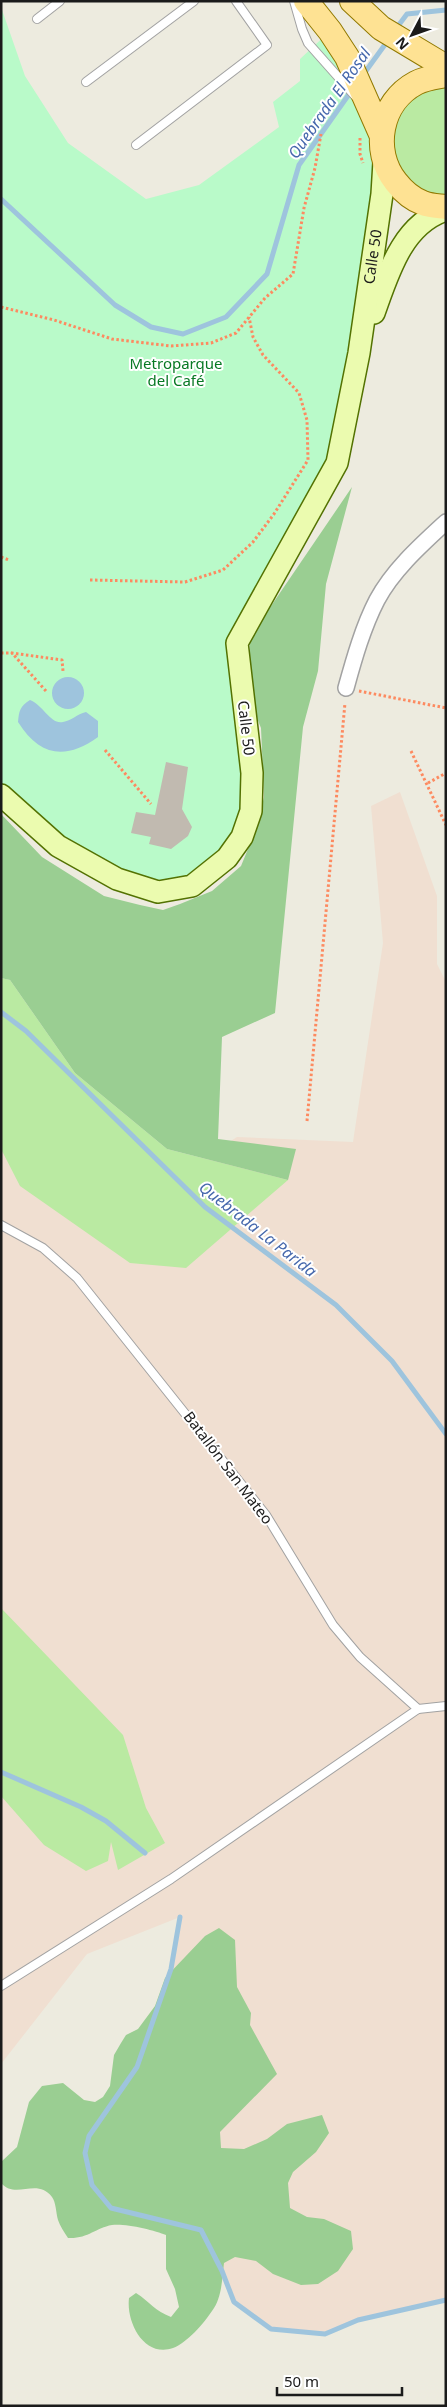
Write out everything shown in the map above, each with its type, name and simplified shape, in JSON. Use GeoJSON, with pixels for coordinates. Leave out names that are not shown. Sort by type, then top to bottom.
{"type":"FeatureCollection","features":[{"type":"Feature","properties":{"kind":"main road"},"geometry":{"type":"LineString","coordinates":[[306,1],[348,57],[369,106],[374,163],[391,176],[411,197],[423,203],[446,209]]}},
{"type":"Feature","properties":{"kind":"main road"},"geometry":{"type":"LineString","coordinates":[[352,1],[386,32],[446,67]]}},
{"type":"Feature","properties":{"kind":"main road"},"geometry":{"type":"LineString","coordinates":[[370,132],[385,118],[403,92],[416,83],[431,77],[446,76]]}},
{"type":"Feature","properties":{"kind":"street","name":"Calle 50"},"geometry":{"type":"LineString","coordinates":[[1,795],[58,846],[117,879],[158,892],[192,886],[227,858],[242,837],[251,810],[252,773],[237,643],[337,463],[359,353],[382,194],[374,163]]}},
{"type":"Feature","properties":{"kind":"street","name":"Calle 50"},"geometry":{"type":"LineString","coordinates":[[359,353],[396,256],[420,225],[438,212],[446,209]]}},
{"type":"Feature","properties":{"kind":"street"},"geometry":{"type":"LineString","coordinates":[[346,688],[365,628],[378,599],[412,553],[446,522]]}},
{"type":"Feature","properties":{"kind":"lane"},"geometry":{"type":"LineString","coordinates":[[36,18],[60,1]]}},
{"type":"Feature","properties":{"kind":"lane"},"geometry":{"type":"LineString","coordinates":[[86,82],[194,1]]}},
{"type":"Feature","properties":{"kind":"lane"},"geometry":{"type":"LineString","coordinates":[[136,145],[267,45],[236,1]]}},
{"type":"Feature","properties":{"kind":"lane"},"geometry":{"type":"LineString","coordinates":[[294,1],[308,43],[352,95],[369,106]]}},
{"type":"Feature","properties":{"kind":"lane","name":"Batallón San Mateo"},"geometry":{"type":"LineString","coordinates":[[1,1225],[43,1248],[78,1278],[266,1515],[310,1590],[338,1631],[360,1657],[418,1709]]}},
{"type":"Feature","properties":{"kind":"lane"},"geometry":{"type":"LineString","coordinates":[[1,1986],[171,1878],[418,1709],[446,1706]]}},
{"type":"Feature","properties":{"kind":"path"},"geometry":{"type":"LineString","coordinates":[[370,132],[360,154],[374,163]]}},
{"type":"Feature","properties":{"kind":"path"},"geometry":{"type":"LineString","coordinates":[[1,306],[54,320],[112,339],[171,346],[211,343],[236,334],[265,298],[293,274],[304,208],[315,168],[321,134]]}},
{"type":"Feature","properties":{"kind":"path"},"geometry":{"type":"LineString","coordinates":[[90,580],[186,582],[223,570],[253,542],[274,514],[308,460],[307,420],[299,393],[263,355],[253,337],[250,317]]}},
{"type":"Feature","properties":{"kind":"path"},"geometry":{"type":"LineString","coordinates":[[1,557],[8,560]]}},
{"type":"Feature","properties":{"kind":"path"},"geometry":{"type":"LineString","coordinates":[[1,653],[62,660],[63,671]]}},
{"type":"Feature","properties":{"kind":"path"},"geometry":{"type":"LineString","coordinates":[[12,653],[46,691]]}},
{"type":"Feature","properties":{"kind":"path"},"geometry":{"type":"LineString","coordinates":[[306,1121],[346,688],[446,708]]}},
{"type":"Feature","properties":{"kind":"path"},"geometry":{"type":"LineString","coordinates":[[105,750],[151,804]]}},
{"type":"Feature","properties":{"kind":"path"},"geometry":{"type":"LineString","coordinates":[[411,751],[428,783],[446,825]]}},
{"type":"Feature","properties":{"kind":"path"},"geometry":{"type":"LineString","coordinates":[[428,783],[446,773]]}},
{"type":"Feature","properties":{"kind":"shaded area"},"geometry":{"type":"Polygon","coordinates":[[[400,792],[437,896],[437,964],[446,982],[446,2300],[358,2320],[325,2334],[271,2329],[234,2302],[137,2067],[171,1969],[180,1917],[87,1954],[1,2064],[1,1012],[175,1177],[237,1137],[353,1142],[383,943],[371,806],[400,792]]]}},
{"type":"Feature","properties":{"kind":"green space","name":"Metroparque del Café"},"geometry":{"type":"Polygon","coordinates":[[[1,7],[25,76],[68,143],[146,199],[199,185],[279,127],[273,102],[300,81],[300,59],[330,31],[381,134],[337,463],[237,643],[251,811],[192,886],[117,879],[1,795],[1,7]]]}},
{"type":"Feature","properties":{"kind":"green space"},"geometry":{"type":"Polygon","coordinates":[[[446,75],[446,207],[400,187],[385,118],[446,75]]]}},
{"type":"Feature","properties":{"kind":"green space"},"geometry":{"type":"Polygon","coordinates":[[[352,487],[326,584],[318,671],[303,727],[275,1013],[222,1037],[218,1139],[296,1149],[288,1180],[167,1149],[75,1073],[10,980],[1,978],[1,814],[42,857],[104,896],[163,910],[212,891],[241,866],[257,827],[264,797],[261,728],[248,696],[250,637],[352,487]]]}},
{"type":"Feature","properties":{"kind":"green space"},"geometry":{"type":"Polygon","coordinates":[[[1,978],[10,980],[75,1073],[167,1149],[288,1180],[186,1268],[130,1263],[20,1186],[1,1149],[1,978]]]}},
{"type":"Feature","properties":{"kind":"green space"},"geometry":{"type":"Polygon","coordinates":[[[1,1608],[123,1735],[146,1808],[165,1843],[118,1870],[111,1842],[108,1861],[86,1871],[44,1845],[1,1796],[1,1608]]]}},
{"type":"Feature","properties":{"kind":"green space"},"geometry":{"type":"Polygon","coordinates":[[[219,1928],[235,1940],[237,1987],[251,2013],[250,2025],[277,2074],[220,2132],[221,2148],[244,2149],[267,2139],[287,2124],[322,2115],[329,2133],[316,2152],[293,2172],[288,2183],[290,2208],[307,2217],[324,2219],[351,2231],[353,2249],[338,2271],[318,2284],[301,2285],[273,2274],[256,2261],[235,2257],[224,2263],[218,2300],[204,2321],[184,2342],[173,2348],[163,2350],[153,2348],[139,2336],[131,2317],[129,2298],[136,2293],[165,2315],[171,2317],[179,2307],[175,2289],[166,2269],[166,2235],[139,2227],[112,2225],[81,2237],[68,2238],[57,2217],[52,2197],[46,2191],[40,2189],[13,2190],[7,2188],[1,2183],[1,2162],[17,2147],[29,2102],[42,2086],[63,2083],[84,2100],[95,2102],[103,2097],[110,2086],[114,2055],[126,2035],[138,2029],[155,2006],[165,1978],[205,1936],[219,1928]]]}},
{"type":"Feature","properties":{"kind":"water"},"geometry":{"type":"Polygon","coordinates":[[[68,677],[74,678],[79,682],[83,687],[83,699],[79,704],[74,708],[68,709],[62,708],[57,704],[53,699],[52,693],[53,687],[57,682],[62,678],[68,677]]]}},
{"type":"Feature","properties":{"kind":"water"},"geometry":{"type":"Polygon","coordinates":[[[30,700],[51,718],[59,722],[86,712],[98,721],[98,737],[75,749],[64,752],[45,748],[26,734],[18,722],[21,709],[30,700]]]}},
{"type":"Feature","properties":{"kind":"building"},"geometry":{"type":"Polygon","coordinates":[[[166,762],[188,767],[182,809],[192,827],[188,836],[171,849],[149,844],[151,837],[131,833],[136,812],[155,815],[166,762]]]}},
{"type":"Feature","properties":{"kind":"waterway","name":"Quebrada El Rosal"},"geometry":{"type":"LineString","coordinates":[[395,30],[407,14],[446,10]]}},
{"type":"Feature","properties":{"kind":"waterway","name":"Quebrada El Rosal"},"geometry":{"type":"LineString","coordinates":[[363,75],[389,39]]}},
{"type":"Feature","properties":{"kind":"waterway","name":"Quebrada El Rosal"},"geometry":{"type":"LineString","coordinates":[[1,199],[115,305],[151,327],[183,334],[226,317],[267,274],[299,165],[352,90]]}},
{"type":"Feature","properties":{"kind":"waterway","name":"Quebrada La Parida"},"geometry":{"type":"LineString","coordinates":[[1,1012],[26,1031],[205,1207],[336,1305],[392,1361],[446,1434]]}},
{"type":"Feature","properties":{"kind":"waterway"},"geometry":{"type":"LineString","coordinates":[[1,1772],[81,1807],[106,1821],[145,1853]]}},
{"type":"Feature","properties":{"kind":"waterway"},"geometry":{"type":"LineString","coordinates":[[180,1917],[171,1969],[137,2067],[89,2136],[85,2153],[92,2185],[111,2208],[201,2230],[222,2271],[234,2302],[271,2329],[325,2334],[358,2320],[446,2300]]}}]}
